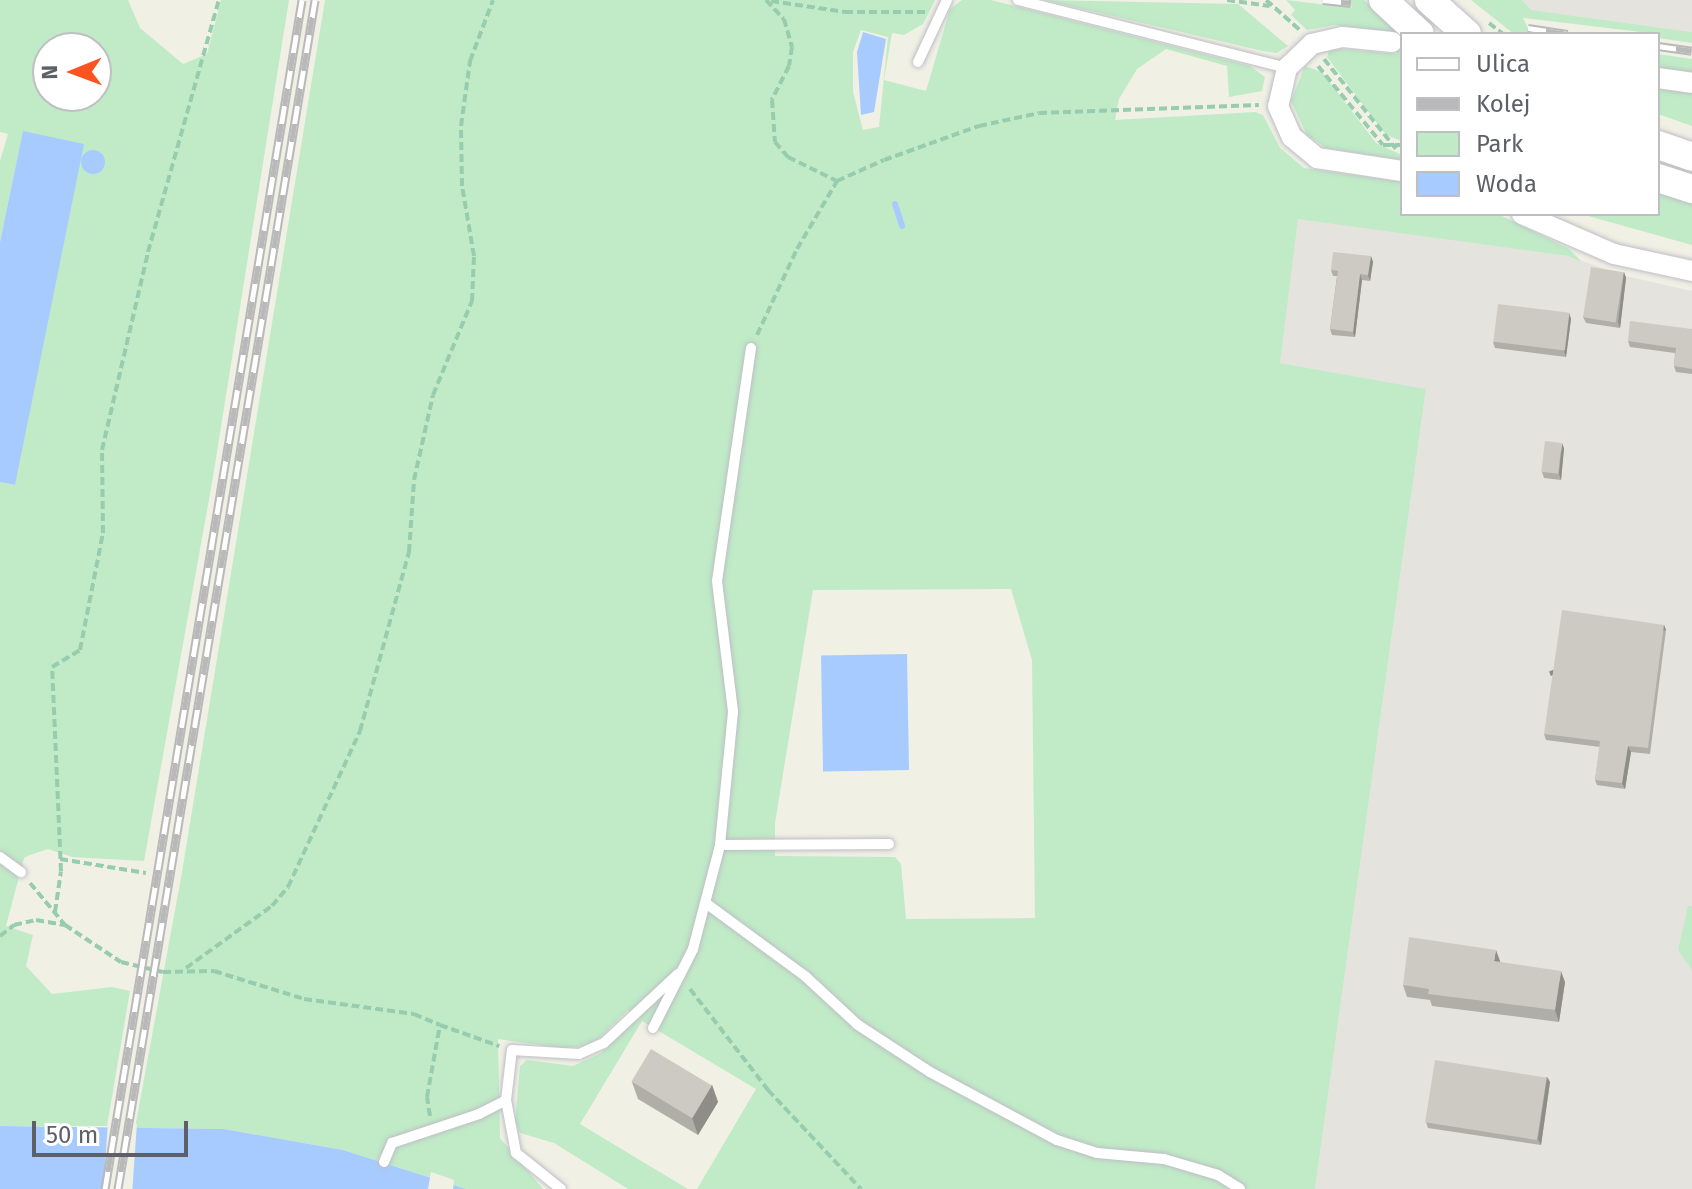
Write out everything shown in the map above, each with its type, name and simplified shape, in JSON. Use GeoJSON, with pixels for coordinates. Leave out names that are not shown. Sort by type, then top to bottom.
{"type":"FeatureCollection","features":[{"type":"Feature","properties":{"kind":"main road"},"geometry":{"type":"LineString","coordinates":[[1383,0],[1418,32]]}},
{"type":"Feature","properties":{"kind":"main road"},"geometry":{"type":"LineString","coordinates":[[1429,0],[1465,32]]}},
{"type":"Feature","properties":{"kind":"main road"},"geometry":{"type":"LineString","coordinates":[[1660,146],[1692,157]]}},
{"type":"Feature","properties":{"kind":"main road"},"geometry":{"type":"LineString","coordinates":[[1660,179],[1692,189]]}},
{"type":"Feature","properties":{"kind":"street"},"geometry":{"type":"LineString","coordinates":[[1392,42],[1324,39],[1302,50],[1287,68],[1278,106],[1292,137],[1317,158],[1400,171]]}},
{"type":"Feature","properties":{"kind":"street"},"geometry":{"type":"LineString","coordinates":[[1660,78],[1692,83]]}},
{"type":"Feature","properties":{"kind":"street"},"geometry":{"type":"LineString","coordinates":[[1526,216],[1606,252],[1692,271]]}},
{"type":"Feature","properties":{"kind":"lane"},"geometry":{"type":"LineString","coordinates":[[918,62],[938,11],[947,0]]}},
{"type":"Feature","properties":{"kind":"lane"},"geometry":{"type":"LineString","coordinates":[[1018,0],[1287,68]]}},
{"type":"Feature","properties":{"kind":"lane"},"geometry":{"type":"LineString","coordinates":[[653,1028],[707,904],[720,845],[733,712],[717,581],[751,348]]}},
{"type":"Feature","properties":{"kind":"lane"},"geometry":{"type":"LineString","coordinates":[[720,845],[889,844]]}},
{"type":"Feature","properties":{"kind":"lane"},"geometry":{"type":"LineString","coordinates":[[0,857],[21,872]]}},
{"type":"Feature","properties":{"kind":"lane"},"geometry":{"type":"LineString","coordinates":[[707,904],[805,976],[858,1025],[968,1092],[1057,1140],[1097,1153],[1164,1159],[1218,1175],[1240,1189]]}},
{"type":"Feature","properties":{"kind":"lane"},"geometry":{"type":"LineString","coordinates":[[561,1189],[516,1153],[506,1100],[512,1050],[579,1054],[604,1043],[678,974]]}},
{"type":"Feature","properties":{"kind":"lane"},"geometry":{"type":"LineString","coordinates":[[384,1162],[392,1143],[479,1114],[506,1100]]}},
{"type":"Feature","properties":{"kind":"path"},"geometry":{"type":"LineString","coordinates":[[55,912],[60,859],[52,667],[80,650],[103,533],[102,450],[148,252],[219,0]]}},
{"type":"Feature","properties":{"kind":"path"},"geometry":{"type":"LineString","coordinates":[[186,968],[272,906],[288,887],[360,731],[409,552],[414,480],[433,395],[472,301],[475,268],[462,186],[461,126],[470,61],[493,0]]}},
{"type":"Feature","properties":{"kind":"path"},"geometry":{"type":"LineString","coordinates":[[767,0],[845,12],[938,11]]}},
{"type":"Feature","properties":{"kind":"path"},"geometry":{"type":"LineString","coordinates":[[767,0],[784,19],[792,47],[789,66],[772,100],[775,142],[788,157],[837,181]]}},
{"type":"Feature","properties":{"kind":"path"},"geometry":{"type":"LineString","coordinates":[[1227,0],[1273,7]]}},
{"type":"Feature","properties":{"kind":"path"},"geometry":{"type":"LineString","coordinates":[[1266,0],[1304,34]]}},
{"type":"Feature","properties":{"kind":"path"},"geometry":{"type":"LineString","coordinates":[[1286,20],[1293,39]]}},
{"type":"Feature","properties":{"kind":"path"},"geometry":{"type":"LineString","coordinates":[[1320,54],[1391,144],[1400,151]]}},
{"type":"Feature","properties":{"kind":"path"},"geometry":{"type":"LineString","coordinates":[[1310,61],[1322,68],[1383,145],[1400,145]]}},
{"type":"Feature","properties":{"kind":"path"},"geometry":{"type":"LineString","coordinates":[[751,348],[797,249],[837,181],[979,126],[1039,113],[1189,104],[1278,106]]}},
{"type":"Feature","properties":{"kind":"path"},"geometry":{"type":"LineString","coordinates":[[60,859],[146,873]]}},
{"type":"Feature","properties":{"kind":"path"},"geometry":{"type":"LineString","coordinates":[[21,872],[65,925],[121,962],[163,972],[186,968],[214,971],[304,999],[414,1014],[512,1050]]}},
{"type":"Feature","properties":{"kind":"path"},"geometry":{"type":"LineString","coordinates":[[0,936],[14,925],[36,920],[65,925]]}},
{"type":"Feature","properties":{"kind":"path"},"geometry":{"type":"LineString","coordinates":[[678,974],[768,1090],[861,1189]]}},
{"type":"Feature","properties":{"kind":"path"},"geometry":{"type":"LineString","coordinates":[[433,1127],[427,1097],[440,1025]]}},
{"type":"Feature","properties":{"kind":"shaded area"},"geometry":{"type":"Polygon","coordinates":[[[1522,0],[1692,0],[1692,32],[1530,10],[1522,0]]]}},
{"type":"Feature","properties":{"kind":"shaded area"},"geometry":{"type":"Polygon","coordinates":[[[1298,218],[1568,256],[1626,276],[1692,291],[1692,1189],[1315,1189],[1426,389],[1279,363],[1298,218]]]}},
{"type":"Feature","properties":{"kind":"green space"},"geometry":{"type":"Polygon","coordinates":[[[0,0],[128,0],[140,28],[183,64],[207,54],[221,0],[289,0],[213,477],[144,861],[72,857],[48,849],[30,855],[24,858],[6,926],[33,935],[26,966],[52,994],[112,987],[130,991],[107,1126],[0,1126],[0,482],[14,485],[23,132],[0,242],[0,161],[8,134],[0,132],[0,0]]]}},
{"type":"Feature","properties":{"kind":"green space"},"geometry":{"type":"Polygon","coordinates":[[[325,0],[935,0],[923,24],[904,35],[892,33],[884,80],[926,91],[950,9],[962,0],[991,0],[1250,66],[1265,77],[1262,91],[1229,97],[1227,66],[1166,49],[1137,69],[1119,99],[1115,120],[1255,112],[1263,115],[1280,148],[1304,168],[1400,182],[1400,216],[1502,216],[1569,249],[1582,262],[1568,256],[1298,219],[1280,363],[1426,389],[1315,1189],[697,1189],[756,1089],[642,1021],[580,1124],[688,1189],[628,1189],[554,1143],[520,1133],[515,1121],[520,1066],[527,1060],[573,1066],[601,1053],[637,1017],[628,1010],[598,1039],[583,1046],[563,1048],[498,1039],[500,1138],[543,1189],[466,1189],[343,1150],[224,1129],[135,1128],[182,872],[325,0]],[[861,30],[853,52],[853,92],[863,130],[879,127],[888,37],[861,30]],[[1011,589],[813,590],[775,823],[775,856],[895,857],[901,864],[906,919],[1035,918],[1032,660],[1011,589]]]}},
{"type":"Feature","properties":{"kind":"green space"},"geometry":{"type":"Polygon","coordinates":[[[1044,0],[1238,4],[1288,46],[1277,53],[1263,51],[1044,0]]]}},
{"type":"Feature","properties":{"kind":"green space"},"geometry":{"type":"Polygon","coordinates":[[[1286,0],[1352,8],[1349,0],[1364,0],[1400,33],[1400,140],[1386,135],[1327,57],[1329,51],[1342,49],[1397,54],[1386,31],[1335,25],[1307,30],[1291,15],[1295,10],[1286,0]]]}},
{"type":"Feature","properties":{"kind":"green space"},"geometry":{"type":"Polygon","coordinates":[[[1471,0],[1522,0],[1531,10],[1692,32],[1692,43],[1660,38],[1660,32],[1523,18],[1530,32],[1511,32],[1471,0]]]}},
{"type":"Feature","properties":{"kind":"green space"},"geometry":{"type":"Polygon","coordinates":[[[1660,54],[1692,59],[1692,73],[1660,69],[1660,54]]]}},
{"type":"Feature","properties":{"kind":"green space"},"geometry":{"type":"Polygon","coordinates":[[[1305,66],[1322,72],[1376,143],[1400,154],[1400,160],[1326,148],[1307,135],[1291,101],[1305,66]]]}},
{"type":"Feature","properties":{"kind":"green space"},"geometry":{"type":"Polygon","coordinates":[[[1660,89],[1692,93],[1692,126],[1660,115],[1660,89]]]}},
{"type":"Feature","properties":{"kind":"green space"},"geometry":{"type":"Polygon","coordinates":[[[1660,193],[1692,203],[1692,245],[1588,216],[1660,216],[1660,193]]]}},
{"type":"Feature","properties":{"kind":"green space"},"geometry":{"type":"Polygon","coordinates":[[[1688,906],[1692,906],[1692,970],[1678,950],[1688,906]]]}},
{"type":"Feature","properties":{"kind":"water"},"geometry":{"type":"Polygon","coordinates":[[[863,32],[886,39],[874,112],[861,115],[857,52],[863,32]]]}},
{"type":"Feature","properties":{"kind":"water"},"geometry":{"type":"Polygon","coordinates":[[[23,131],[84,144],[15,485],[0,482],[0,242],[23,131]]]}},
{"type":"Feature","properties":{"kind":"water"},"geometry":{"type":"Polygon","coordinates":[[[93,150],[104,157],[105,162],[98,173],[93,174],[82,167],[81,162],[88,151],[93,150]]]}},
{"type":"Feature","properties":{"kind":"water"},"geometry":{"type":"Polygon","coordinates":[[[907,654],[909,770],[823,771],[821,656],[907,654]]]}},
{"type":"Feature","properties":{"kind":"water"},"geometry":{"type":"Polygon","coordinates":[[[0,1126],[224,1129],[343,1150],[466,1189],[0,1189],[0,1126]]]}},
{"type":"Feature","properties":{"kind":"pier"},"geometry":{"type":"Polygon","coordinates":[[[108,1122],[137,1124],[132,1189],[103,1189],[108,1122]]]}},
{"type":"Feature","properties":{"kind":"pier"},"geometry":{"type":"Polygon","coordinates":[[[431,1172],[454,1180],[453,1189],[428,1189],[431,1172]]]}},
{"type":"Feature","properties":{"kind":"building"},"geometry":{"type":"Polygon","coordinates":[[[1333,252],[1371,256],[1368,275],[1360,274],[1353,332],[1330,329],[1338,271],[1331,270],[1333,252]]]}},
{"type":"Feature","properties":{"kind":"building"},"geometry":{"type":"Polygon","coordinates":[[[1591,267],[1624,272],[1616,323],[1583,317],[1591,267]]]}},
{"type":"Feature","properties":{"kind":"building"},"geometry":{"type":"Polygon","coordinates":[[[1498,304],[1569,313],[1565,350],[1493,342],[1498,304]]]}},
{"type":"Feature","properties":{"kind":"building"},"geometry":{"type":"Polygon","coordinates":[[[1630,321],[1692,329],[1692,369],[1674,366],[1676,348],[1628,341],[1630,321]]]}},
{"type":"Feature","properties":{"kind":"building"},"geometry":{"type":"Polygon","coordinates":[[[1545,441],[1562,443],[1558,474],[1541,472],[1545,441]]]}},
{"type":"Feature","properties":{"kind":"building"},"geometry":{"type":"Polygon","coordinates":[[[1562,610],[1664,625],[1648,748],[1628,746],[1622,783],[1595,780],[1600,741],[1544,734],[1562,610]]]}},
{"type":"Feature","properties":{"kind":"building"},"geometry":{"type":"Polygon","coordinates":[[[1409,937],[1496,950],[1494,961],[1561,971],[1555,1010],[1428,994],[1429,989],[1403,985],[1409,937]]]}},
{"type":"Feature","properties":{"kind":"building"},"geometry":{"type":"Polygon","coordinates":[[[651,1049],[712,1086],[692,1118],[631,1082],[651,1049]]]}},
{"type":"Feature","properties":{"kind":"building"},"geometry":{"type":"Polygon","coordinates":[[[1435,1060],[1547,1078],[1537,1140],[1425,1122],[1435,1060]]]}},
{"type":"Feature","properties":{"kind":"waterway"},"geometry":{"type":"LineString","coordinates":[[895,204],[902,226]]}},
{"type":"Feature","properties":{"kind":"railway"},"geometry":{"type":"LineString","coordinates":[[105,1189],[302,0]]}},
{"type":"Feature","properties":{"kind":"railway"},"geometry":{"type":"LineString","coordinates":[[118,1189],[315,0]]}},
{"type":"Feature","properties":{"kind":"railway"},"geometry":{"type":"LineString","coordinates":[[1323,0],[1351,3]]}},
{"type":"Feature","properties":{"kind":"railway"},"geometry":{"type":"LineString","coordinates":[[1528,28],[1555,32]]}},
{"type":"Feature","properties":{"kind":"railway"},"geometry":{"type":"LineString","coordinates":[[1660,46],[1692,51]]}}]}
